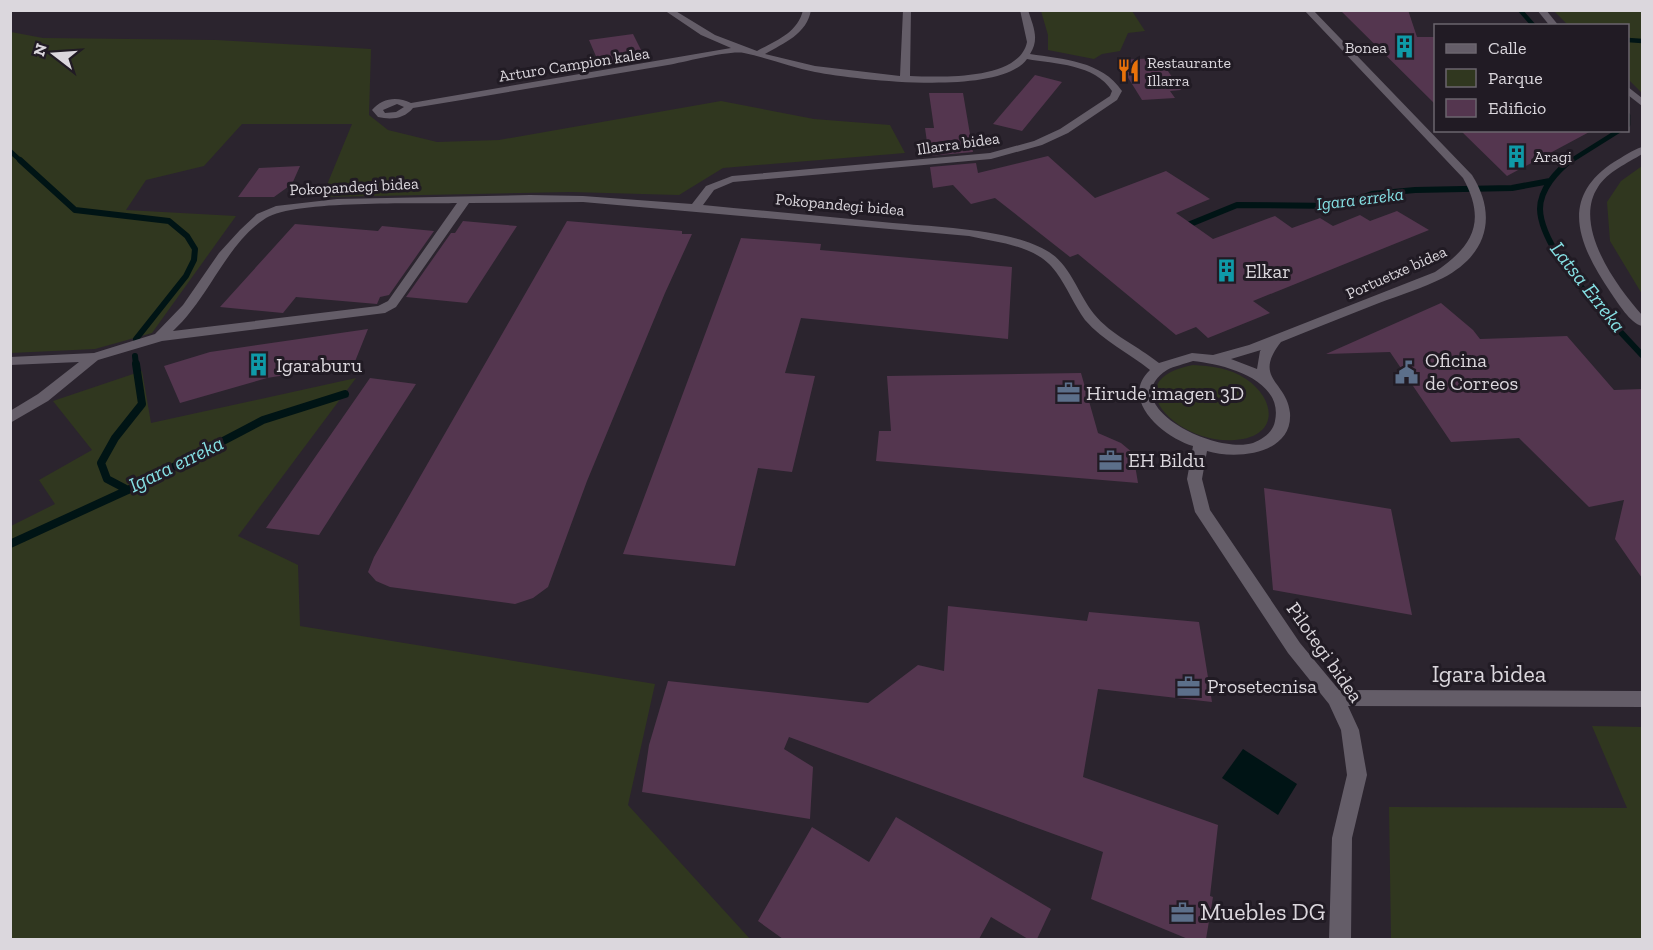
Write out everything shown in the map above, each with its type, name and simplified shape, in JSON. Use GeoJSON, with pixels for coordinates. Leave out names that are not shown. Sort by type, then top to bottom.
{"type":"FeatureCollection","features":[{"type":"Feature","properties":{"kind":"street"},"geometry":{"type":"LineString","coordinates":[[668,10],[710,36],[758,54],[814,69],[936,81],[984,77],[1000,72],[1026,57],[1032,40],[1024,10]]}},
{"type":"Feature","properties":{"kind":"street"},"geometry":{"type":"LineString","coordinates":[[758,54],[795,32],[807,17],[807,10]]}},
{"type":"Feature","properties":{"kind":"street"},"geometry":{"type":"LineString","coordinates":[[905,79],[907,10]]}},
{"type":"Feature","properties":{"kind":"street","name":"Portuetxe bidea"},"geometry":{"type":"LineString","coordinates":[[1214,359],[1277,339],[1394,294],[1439,274],[1458,263],[1472,248],[1480,232],[1482,211],[1480,198],[1468,177],[1308,10]]}},
{"type":"Feature","properties":{"kind":"street"},"geometry":{"type":"LineString","coordinates":[[1542,10],[1553,24]]}},
{"type":"Feature","properties":{"kind":"street","name":"Arturo Campion kalea"},"geometry":{"type":"LineString","coordinates":[[409,106],[744,49]]}},
{"type":"Feature","properties":{"kind":"street","name":"Illarra bidea"},"geometry":{"type":"LineString","coordinates":[[696,208],[703,193],[712,185],[732,179],[991,156],[1064,131],[1114,98],[1117,91],[1111,80],[1088,69],[1026,57]]}},
{"type":"Feature","properties":{"kind":"street"},"geometry":{"type":"LineString","coordinates":[[1629,91],[1642,103]]}},
{"type":"Feature","properties":{"kind":"street"},"geometry":{"type":"LineString","coordinates":[[1642,150],[1618,165],[1592,187],[1584,214],[1590,242],[1607,278],[1642,322]]}},
{"type":"Feature","properties":{"kind":"street","name":"Pokopandegi bidea"},"geometry":{"type":"LineString","coordinates":[[160,336],[187,308],[223,256],[244,232],[261,216],[276,209],[337,202],[583,199],[969,233],[1027,245],[1046,255],[1059,268],[1089,316],[1107,336],[1134,350],[1157,369]]}},
{"type":"Feature","properties":{"kind":"street","name":"Pokopandegi bidea"},"geometry":{"type":"LineString","coordinates":[[10,360],[94,357],[120,351],[160,336],[381,310],[392,304],[465,200]]}},
{"type":"Feature","properties":{"kind":"street"},"geometry":{"type":"LineString","coordinates":[[1266,382],[1261,363],[1265,351],[1277,339]]}},
{"type":"Feature","properties":{"kind":"street","name":"Pokopandegi bidea"},"geometry":{"type":"LineString","coordinates":[[10,418],[65,382],[94,357]]}},
{"type":"Feature","properties":{"kind":"street"},"geometry":{"type":"LineString","coordinates":[[1192,357],[1214,359],[1242,367],[1266,382],[1277,395],[1284,409],[1283,423],[1276,435],[1263,444],[1245,450],[1223,450],[1201,445],[1166,427],[1148,403],[1146,390],[1149,379],[1157,369],[1172,361],[1192,357]]}},
{"type":"Feature","properties":{"kind":"street","name":"Pilotegi bidea"},"geometry":{"type":"LineString","coordinates":[[1201,445],[1195,464],[1194,490],[1203,512],[1294,648],[1335,698],[1350,730],[1357,774],[1342,837],[1341,939]]}},
{"type":"Feature","properties":{"kind":"street","name":"Igara bidea"},"geometry":{"type":"LineString","coordinates":[[1335,698],[1642,699]]}},
{"type":"Feature","properties":{"kind":"green space"},"geometry":{"type":"Polygon","coordinates":[[[1041,11],[1132,11],[1145,31],[1128,33],[1120,51],[1102,54],[1094,59],[1048,50],[1048,35],[1041,11]]]}},
{"type":"Feature","properties":{"kind":"green space"},"geometry":{"type":"Polygon","coordinates":[[[1554,11],[1642,11],[1642,93],[1629,80],[1629,24],[1567,24],[1554,11]]]}},
{"type":"Feature","properties":{"kind":"green space"},"geometry":{"type":"Polygon","coordinates":[[[11,32],[43,38],[216,40],[371,49],[369,115],[388,130],[437,142],[499,140],[721,101],[814,119],[890,125],[905,153],[723,168],[679,195],[570,192],[322,197],[352,124],[242,124],[204,166],[146,180],[126,210],[236,216],[152,333],[95,349],[11,353],[11,32]]]}},
{"type":"Feature","properties":{"kind":"green space"},"geometry":{"type":"Polygon","coordinates":[[[1642,166],[1642,294],[1610,241],[1607,202],[1621,181],[1642,166]]]}},
{"type":"Feature","properties":{"kind":"green space"},"geometry":{"type":"Polygon","coordinates":[[[1193,365],[1234,372],[1256,388],[1264,397],[1269,416],[1260,432],[1235,440],[1214,439],[1193,432],[1176,422],[1163,410],[1156,397],[1158,384],[1169,373],[1193,365]]]}},
{"type":"Feature","properties":{"kind":"green space"},"geometry":{"type":"Polygon","coordinates":[[[142,371],[151,423],[356,378],[238,536],[298,565],[300,626],[655,684],[628,805],[750,939],[11,939],[11,526],[55,504],[39,480],[92,450],[53,401],[142,371]]]}},
{"type":"Feature","properties":{"kind":"green space"},"geometry":{"type":"Polygon","coordinates":[[[1592,726],[1642,727],[1642,939],[1391,939],[1389,807],[1627,808],[1592,726]]]}},
{"type":"Feature","properties":{"kind":"shaded area"},"geometry":{"type":"Polygon","coordinates":[[[1243,749],[1297,784],[1278,815],[1222,778],[1243,749]]]}},
{"type":"Feature","properties":{"kind":"building"},"geometry":{"type":"Polygon","coordinates":[[[1340,10],[1408,10],[1417,37],[1434,37],[1434,103],[1340,10]]]}},
{"type":"Feature","properties":{"kind":"building"},"geometry":{"type":"Polygon","coordinates":[[[633,34],[646,60],[601,68],[589,40],[633,34]]]}},
{"type":"Feature","properties":{"kind":"building"},"geometry":{"type":"Polygon","coordinates":[[[1159,58],[1181,90],[1170,91],[1175,98],[1142,100],[1117,60],[1159,58]]]}},
{"type":"Feature","properties":{"kind":"building"},"geometry":{"type":"Polygon","coordinates":[[[1035,75],[1062,82],[1022,131],[993,124],[1035,75]]]}},
{"type":"Feature","properties":{"kind":"building"},"geometry":{"type":"Polygon","coordinates":[[[929,93],[963,93],[973,152],[929,156],[925,128],[934,128],[929,93]]]}},
{"type":"Feature","properties":{"kind":"building","name":"Aragi"},"geometry":{"type":"Polygon","coordinates":[[[1462,132],[1589,132],[1507,176],[1462,132]]]}},
{"type":"Feature","properties":{"kind":"building"},"geometry":{"type":"Polygon","coordinates":[[[1048,156],[1095,198],[1166,171],[1210,199],[1176,213],[1213,239],[1275,216],[1292,228],[1320,218],[1333,226],[1360,215],[1370,221],[1397,211],[1429,230],[1253,301],[1270,313],[1208,338],[1196,327],[1176,335],[1078,254],[1070,257],[995,198],[971,204],[953,185],[933,188],[930,167],[976,163],[978,173],[1048,156]]]}},
{"type":"Feature","properties":{"kind":"building"},"geometry":{"type":"Polygon","coordinates":[[[300,166],[292,184],[274,197],[238,197],[259,168],[300,166]]]}},
{"type":"Feature","properties":{"kind":"building"},"geometry":{"type":"Polygon","coordinates":[[[463,221],[517,226],[467,303],[406,297],[451,233],[455,233],[463,221]]]}},
{"type":"Feature","properties":{"kind":"building"},"geometry":{"type":"Polygon","coordinates":[[[567,221],[682,231],[682,234],[692,234],[587,481],[548,587],[533,598],[515,604],[390,587],[376,581],[368,572],[374,557],[567,221]]]}},
{"type":"Feature","properties":{"kind":"building"},"geometry":{"type":"Polygon","coordinates":[[[295,224],[378,231],[382,226],[434,231],[389,295],[380,297],[377,304],[296,297],[283,313],[220,307],[295,224]]]}},
{"type":"Feature","properties":{"kind":"building"},"geometry":{"type":"Polygon","coordinates":[[[741,238],[821,244],[820,250],[1012,267],[1008,339],[801,318],[785,373],[815,376],[792,472],[758,468],[735,566],[623,554],[741,238]]]}},
{"type":"Feature","properties":{"kind":"building"},"geometry":{"type":"Polygon","coordinates":[[[1441,303],[1473,330],[1480,339],[1567,336],[1614,390],[1642,389],[1642,578],[1615,539],[1624,500],[1589,507],[1519,438],[1451,442],[1390,352],[1326,354],[1441,303]]]}},
{"type":"Feature","properties":{"kind":"building","name":"Igaraburu"},"geometry":{"type":"Polygon","coordinates":[[[368,329],[354,364],[267,378],[180,403],[164,366],[210,352],[368,329]]]}},
{"type":"Feature","properties":{"kind":"building"},"geometry":{"type":"Polygon","coordinates":[[[1081,373],[1098,433],[1121,443],[1133,453],[1138,483],[876,461],[879,431],[891,431],[887,376],[1081,373]]]}},
{"type":"Feature","properties":{"kind":"building"},"geometry":{"type":"Polygon","coordinates":[[[370,378],[416,384],[319,535],[266,528],[370,378]]]}},
{"type":"Feature","properties":{"kind":"building"},"geometry":{"type":"Polygon","coordinates":[[[1264,488],[1391,509],[1412,615],[1273,590],[1264,488]]]}},
{"type":"Feature","properties":{"kind":"building"},"geometry":{"type":"Polygon","coordinates":[[[948,606],[1087,621],[1089,612],[1199,622],[1212,702],[1098,689],[1083,777],[1218,825],[1210,896],[1213,897],[1206,939],[1188,939],[1091,899],[1103,852],[789,737],[784,749],[813,767],[810,819],[642,792],[649,745],[668,681],[868,703],[918,665],[944,671],[948,606]]]}},
{"type":"Feature","properties":{"kind":"building"},"geometry":{"type":"Polygon","coordinates":[[[896,817],[1051,909],[1037,939],[1028,939],[991,917],[979,939],[783,939],[758,921],[812,827],[869,862],[896,817]]]}},
{"type":"Feature","properties":{"kind":"waterway","name":"Igara erreka"},"geometry":{"type":"LineString","coordinates":[[1520,10],[1532,24]]}},
{"type":"Feature","properties":{"kind":"waterway"},"geometry":{"type":"LineString","coordinates":[[1629,40],[1642,41]]}},
{"type":"Feature","properties":{"kind":"waterway","name":"Igara erreka"},"geometry":{"type":"LineString","coordinates":[[1569,162],[1617,132]]}},
{"type":"Feature","properties":{"kind":"waterway"},"geometry":{"type":"LineString","coordinates":[[10,151],[22,162]]}},
{"type":"Feature","properties":{"kind":"waterway"},"geometry":{"type":"LineString","coordinates":[[20,160],[75,210],[169,221],[187,236],[195,249],[194,260],[186,276],[136,339]]}},
{"type":"Feature","properties":{"kind":"waterway","name":"Latsa Erreka"},"geometry":{"type":"LineString","coordinates":[[1571,160],[1555,175],[1543,194],[1540,209],[1543,227],[1552,246],[1580,287],[1642,355]]}},
{"type":"Feature","properties":{"kind":"waterway","name":"Igara erreka"},"geometry":{"type":"LineString","coordinates":[[1183,227],[1237,205],[1337,206],[1372,194],[1415,190],[1512,188],[1550,181]]}},
{"type":"Feature","properties":{"kind":"waterway"},"geometry":{"type":"LineString","coordinates":[[135,356],[136,365]]}},
{"type":"Feature","properties":{"kind":"waterway"},"geometry":{"type":"LineString","coordinates":[[128,490],[107,479],[101,463],[115,438],[142,404],[136,364]]}},
{"type":"Feature","properties":{"kind":"waterway","name":"Igara erreka"},"geometry":{"type":"LineString","coordinates":[[128,490],[263,420],[345,394]]}},
{"type":"Feature","properties":{"kind":"waterway","name":"Igara erreka"},"geometry":{"type":"LineString","coordinates":[[10,544],[128,490]]}},
{"type":"Feature","properties":{"kind":"place","name":"Bonea"},"geometry":{"type":"Point","coordinates":[1405,47]}},
{"type":"Feature","properties":{"kind":"place","name":"Restaurante Illarra"},"geometry":{"type":"Point","coordinates":[1129,71]}},
{"type":"Feature","properties":{"kind":"place","name":"Aragi"},"geometry":{"type":"Point","coordinates":[1516,156]}},
{"type":"Feature","properties":{"kind":"place","name":"Elkar"},"geometry":{"type":"Point","coordinates":[1227,271]}},
{"type":"Feature","properties":{"kind":"place","name":"Igaraburu"},"geometry":{"type":"Point","coordinates":[258,365]}},
{"type":"Feature","properties":{"kind":"place","name":"Oficina de Correos"},"geometry":{"type":"Point","coordinates":[1407,372]}},
{"type":"Feature","properties":{"kind":"place","name":"Hirude imagen 3D"},"geometry":{"type":"Point","coordinates":[1068,393]}},
{"type":"Feature","properties":{"kind":"place","name":"EH Bildu"},"geometry":{"type":"Point","coordinates":[1110,460]}},
{"type":"Feature","properties":{"kind":"place","name":"Prosetecnisa"},"geometry":{"type":"Point","coordinates":[1189,686]}},
{"type":"Feature","properties":{"kind":"place","name":"Muebles DG"},"geometry":{"type":"Point","coordinates":[1182,912]}}]}
